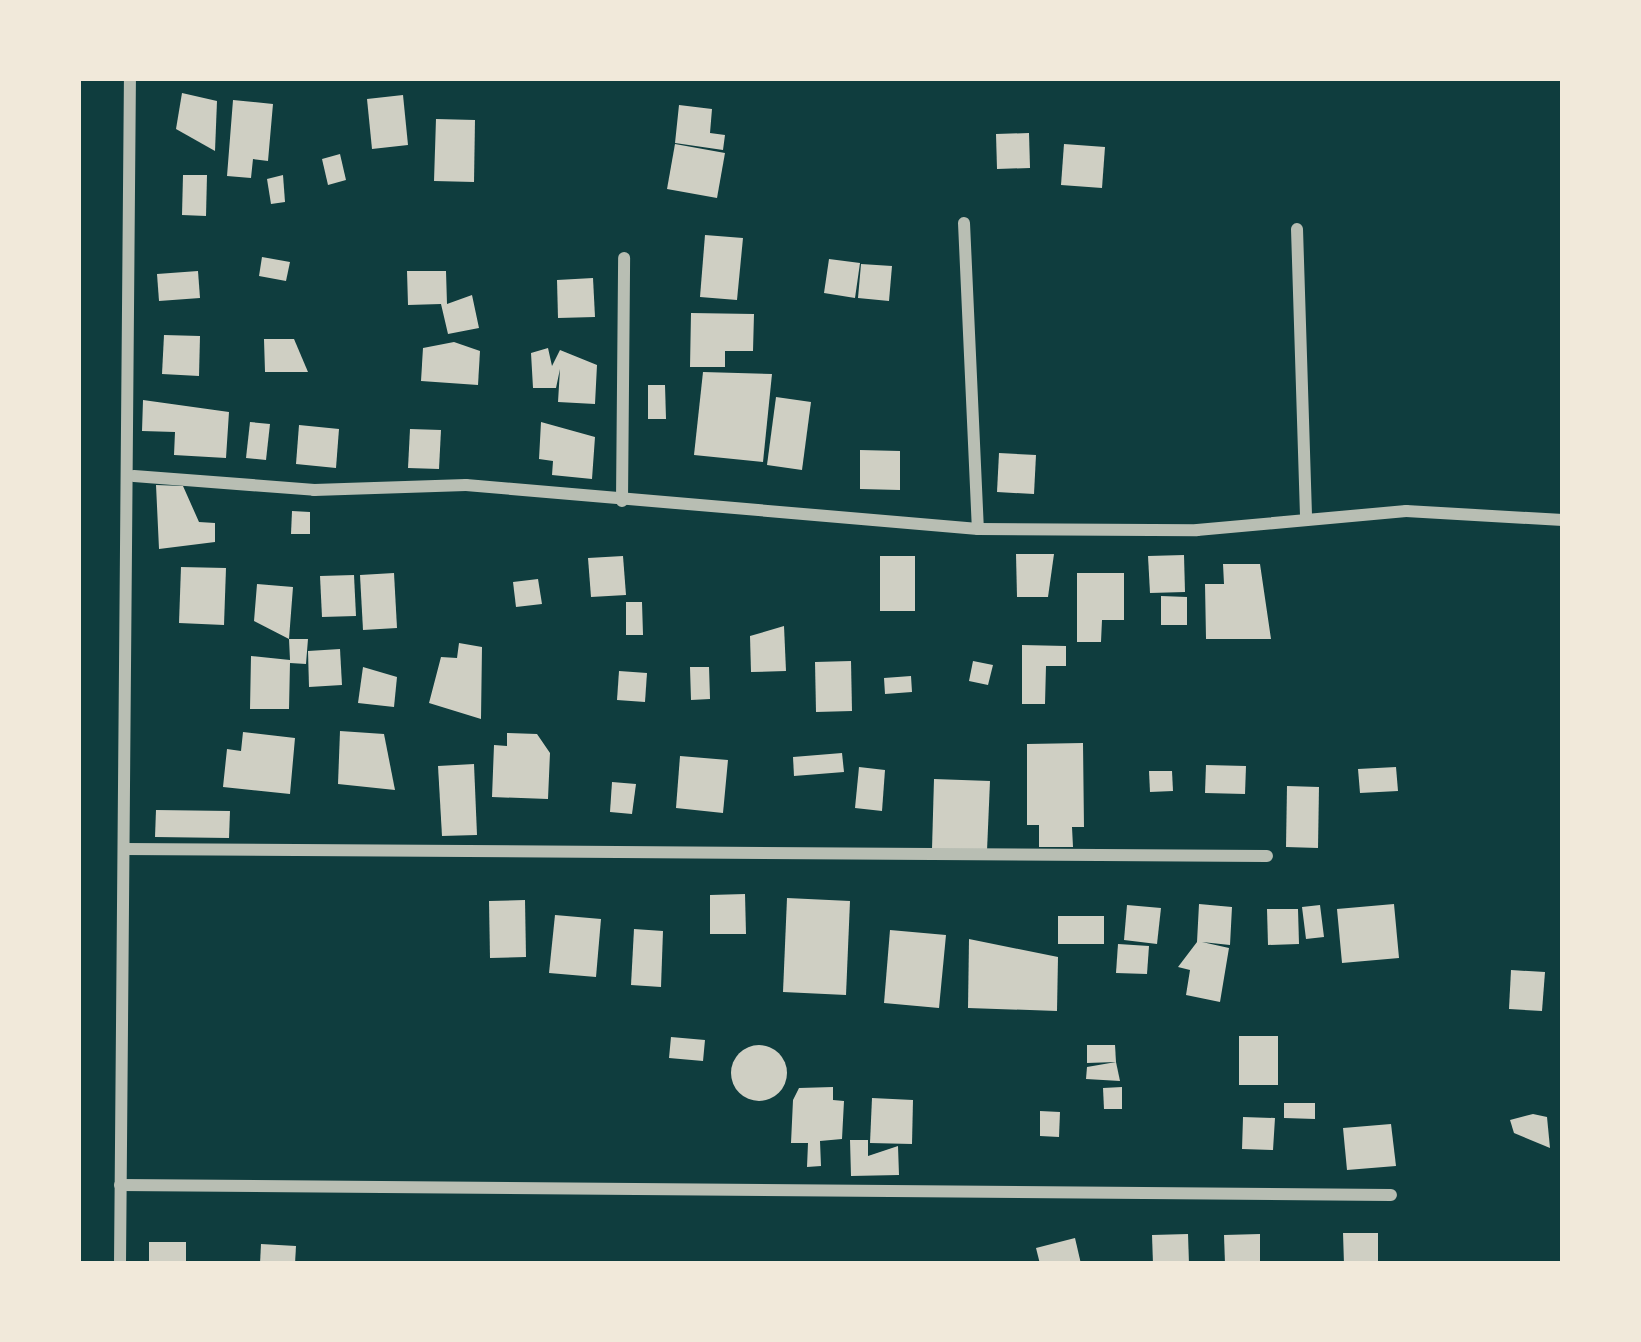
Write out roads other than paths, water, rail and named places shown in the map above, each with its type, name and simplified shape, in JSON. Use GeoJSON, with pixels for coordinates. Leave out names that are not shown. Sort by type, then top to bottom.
{"type":"FeatureCollection","features":[{"type":"Feature","properties":{"kind":"street"},"geometry":{"type":"LineString","coordinates":[[120,1264],[134,476],[130,78]]}},
{"type":"Feature","properties":{"kind":"street"},"geometry":{"type":"LineString","coordinates":[[964,223],[978,529]]}},
{"type":"Feature","properties":{"kind":"street"},"geometry":{"type":"LineString","coordinates":[[1298,230],[1306,520]]}},
{"type":"Feature","properties":{"kind":"street"},"geometry":{"type":"LineString","coordinates":[[622,501],[624,258]]}},
{"type":"Feature","properties":{"kind":"street"},"geometry":{"type":"LineString","coordinates":[[134,476],[622,501],[978,529],[1306,520],[1406,511],[1563,520]]}},
{"type":"Feature","properties":{"kind":"street"},"geometry":{"type":"LineString","coordinates":[[124,849],[1267,856]]}},
{"type":"Feature","properties":{"kind":"street"},"geometry":{"type":"LineString","coordinates":[[120,1186],[1391,1195]]}}]}
